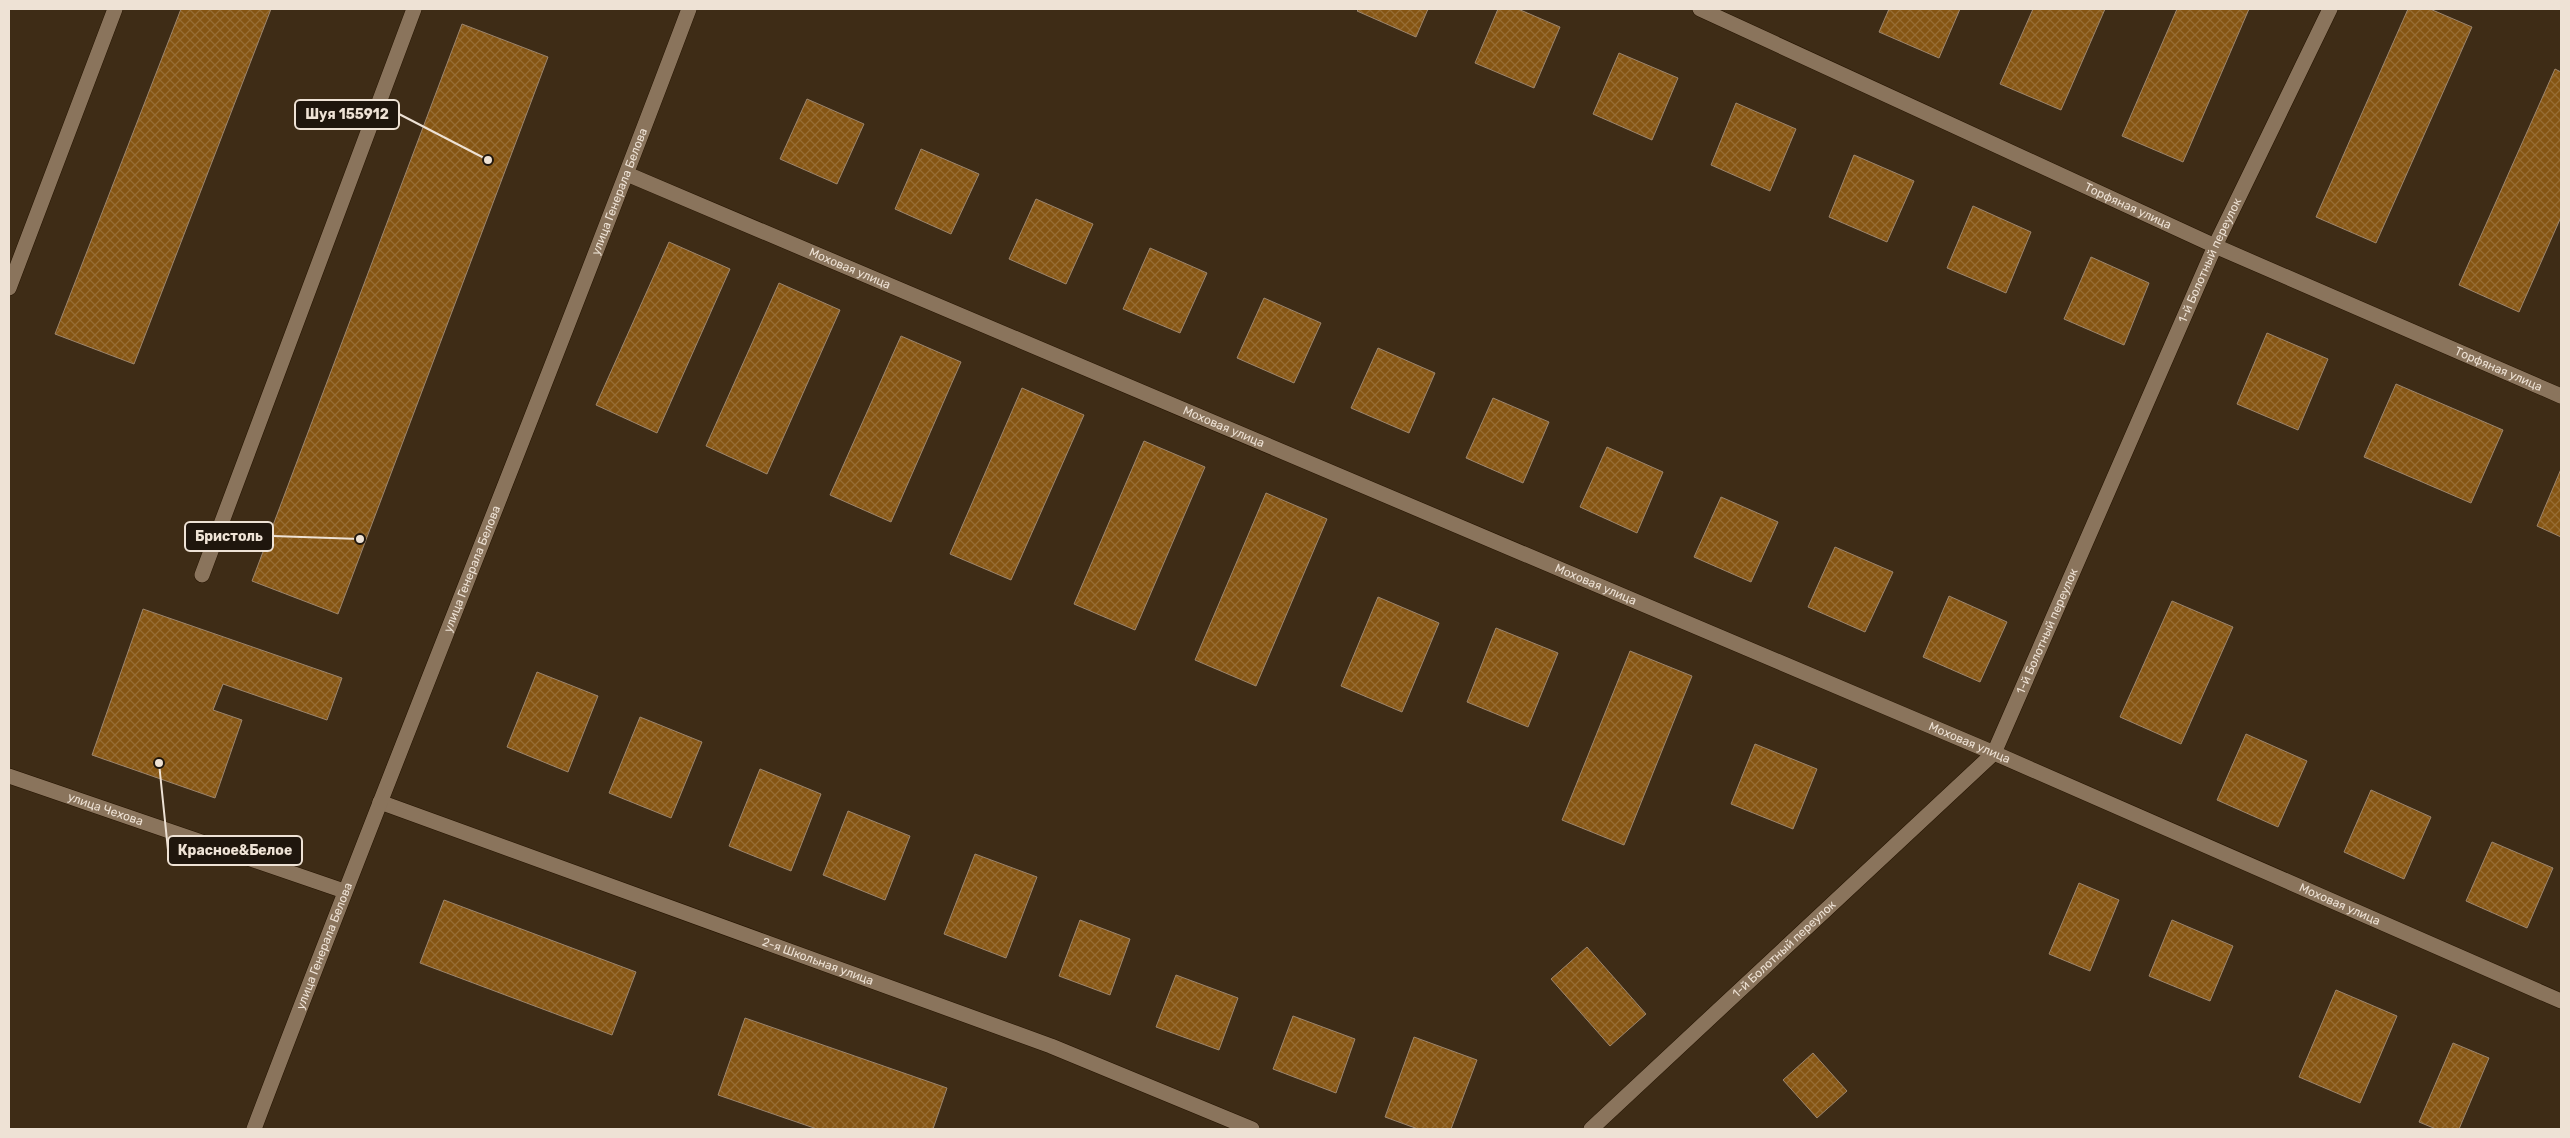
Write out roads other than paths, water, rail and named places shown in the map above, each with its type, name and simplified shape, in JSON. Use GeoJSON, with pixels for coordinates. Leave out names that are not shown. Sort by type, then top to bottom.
{"type":"FeatureCollection","features":[{"type":"Feature","properties":{"kind":"street"},"geometry":{"type":"LineString","coordinates":[[9,288],[115,9]]}},
{"type":"Feature","properties":{"kind":"street"},"geometry":{"type":"LineString","coordinates":[[202,574],[414,9]]}},
{"type":"Feature","properties":{"kind":"street","name":"улица Генерала Белова"},"geometry":{"type":"LineString","coordinates":[[254,1129],[344,891],[627,174],[689,9]]}},
{"type":"Feature","properties":{"kind":"street","name":"Торфяная улица"},"geometry":{"type":"LineString","coordinates":[[1700,9],[2215,246],[2561,396]]}},
{"type":"Feature","properties":{"kind":"street","name":"1-й Болотный переулок"},"geometry":{"type":"LineString","coordinates":[[1591,1129],[1994,753],[2215,246],[2330,9]]}},
{"type":"Feature","properties":{"kind":"street","name":"Моховая улица"},"geometry":{"type":"LineString","coordinates":[[627,174],[1994,753],[2561,1001]]}},
{"type":"Feature","properties":{"kind":"street","name":"улица Чехова"},"geometry":{"type":"LineString","coordinates":[[9,776],[344,891]]}},
{"type":"Feature","properties":{"kind":"street","name":"2-я Школьная улица"},"geometry":{"type":"LineString","coordinates":[[380,802],[1051,1046],[1252,1129]]}},
{"type":"Feature","properties":{"kind":"place","name":"Шуя 155912"},"geometry":{"type":"Point","coordinates":[488,160]}},
{"type":"Feature","properties":{"kind":"place","name":"Бристоль"},"geometry":{"type":"Point","coordinates":[360,539]}},
{"type":"Feature","properties":{"kind":"place","name":"Красное&Белое"},"geometry":{"type":"Point","coordinates":[159,763]}}]}
